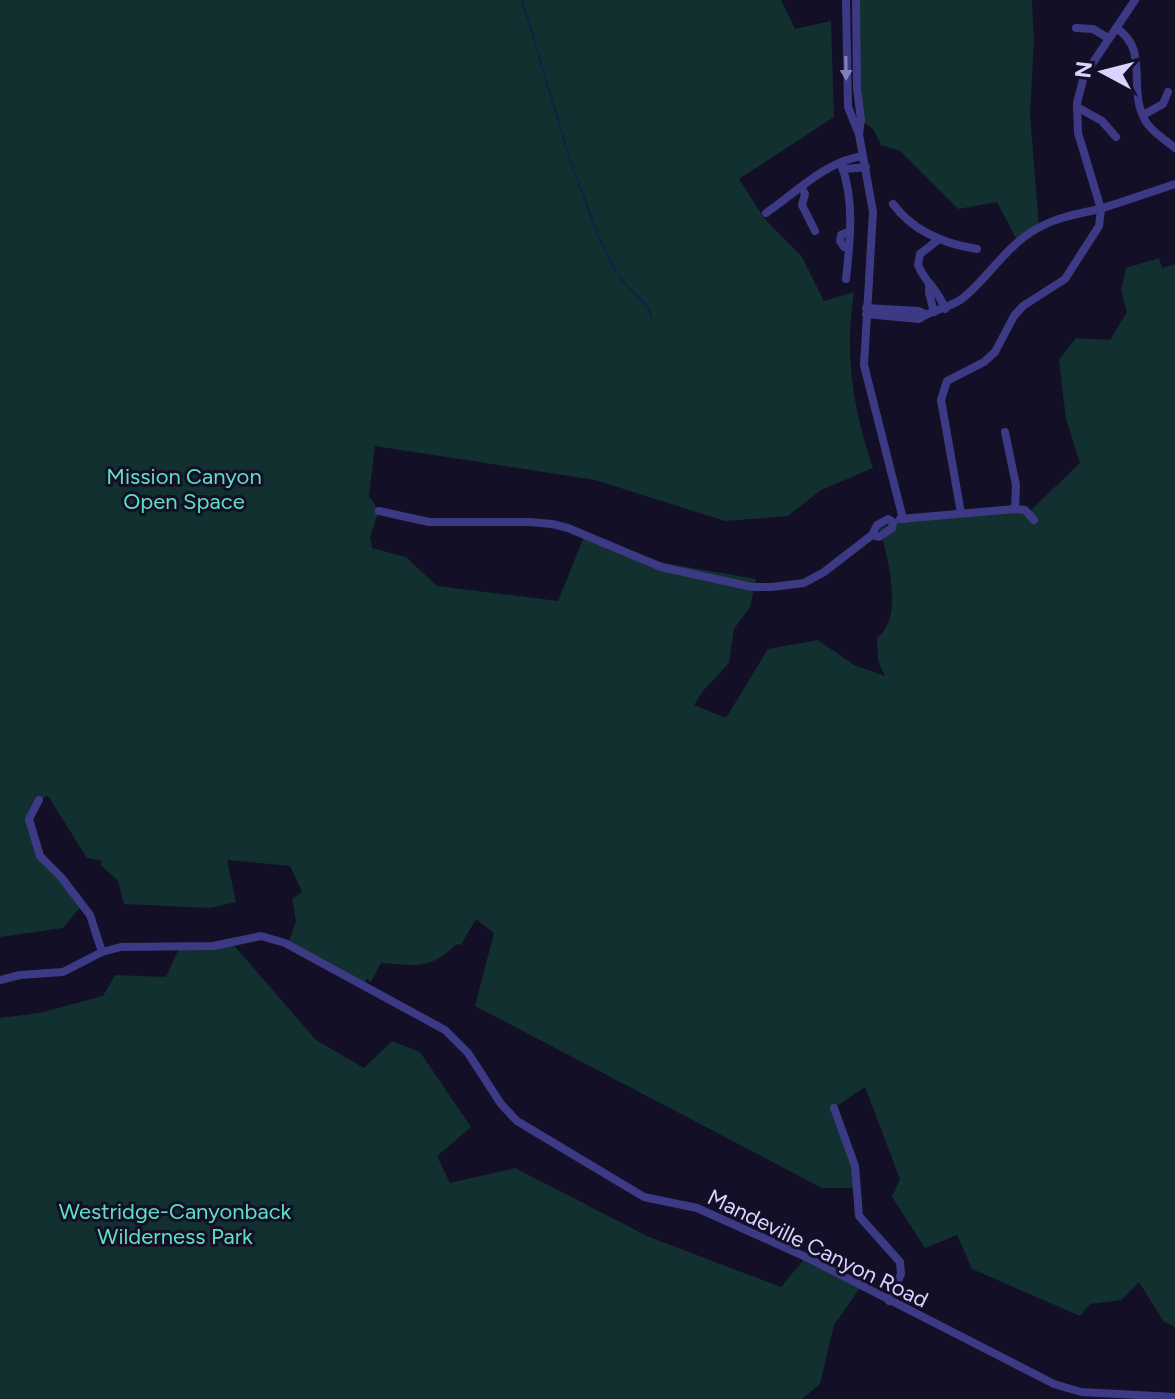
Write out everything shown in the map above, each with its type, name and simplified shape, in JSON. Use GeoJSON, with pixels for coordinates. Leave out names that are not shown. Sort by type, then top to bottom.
{"type":"FeatureCollection","features":[{"type":"Feature","properties":{"kind":"street"},"geometry":{"type":"LineString","coordinates":[[846,0],[848,107],[859,134],[873,212],[864,365],[903,519]]}},
{"type":"Feature","properties":{"kind":"street"},"geometry":{"type":"LineString","coordinates":[[856,0],[859,134]]}},
{"type":"Feature","properties":{"kind":"street"},"geometry":{"type":"LineString","coordinates":[[961,513],[941,400],[943,387],[951,378],[990,356],[1023,306],[1065,279],[1099,226],[1101,209],[1078,133],[1077,107],[1084,76],[1135,0]]}},
{"type":"Feature","properties":{"kind":"street"},"geometry":{"type":"LineString","coordinates":[[1076,28],[1093,29],[1108,38]]}},
{"type":"Feature","properties":{"kind":"street"},"geometry":{"type":"LineString","coordinates":[[1116,28],[1132,42],[1143,115],[1153,131],[1175,148]]}},
{"type":"Feature","properties":{"kind":"street"},"geometry":{"type":"LineString","coordinates":[[1143,115],[1163,104],[1168,92]]}},
{"type":"Feature","properties":{"kind":"street"},"geometry":{"type":"LineString","coordinates":[[1077,107],[1102,121],[1116,137]]}},
{"type":"Feature","properties":{"kind":"street"},"geometry":{"type":"LineString","coordinates":[[766,213],[827,168],[846,159],[863,156]]}},
{"type":"Feature","properties":{"kind":"street"},"geometry":{"type":"LineString","coordinates":[[841,164],[846,169],[866,167]]}},
{"type":"Feature","properties":{"kind":"street"},"geometry":{"type":"LineString","coordinates":[[841,164],[847,186],[850,231],[846,279]]}},
{"type":"Feature","properties":{"kind":"street"},"geometry":{"type":"LineString","coordinates":[[866,311],[919,319],[945,309],[977,286],[1028,233],[1053,220],[1101,209],[1175,184]]}},
{"type":"Feature","properties":{"kind":"street"},"geometry":{"type":"LineString","coordinates":[[802,188],[805,194],[802,205]]}},
{"type":"Feature","properties":{"kind":"street"},"geometry":{"type":"LineString","coordinates":[[791,196],[802,205],[815,231]]}},
{"type":"Feature","properties":{"kind":"street"},"geometry":{"type":"LineString","coordinates":[[893,204],[910,222],[938,240],[977,249]]}},
{"type":"Feature","properties":{"kind":"street"},"geometry":{"type":"LineString","coordinates":[[938,240],[917,260],[921,273],[937,289],[945,309]]}},
{"type":"Feature","properties":{"kind":"street"},"geometry":{"type":"LineString","coordinates":[[929,284],[930,313]]}},
{"type":"Feature","properties":{"kind":"street"},"geometry":{"type":"LineString","coordinates":[[1005,432],[1016,485],[1015,509]]}},
{"type":"Feature","properties":{"kind":"street"},"geometry":{"type":"LineString","coordinates":[[379,511],[429,522],[529,522],[561,526],[661,567],[752,587],[804,583],[833,567],[872,535],[879,537],[888,523],[903,519],[1015,509],[1025,510],[1034,520]]}},
{"type":"Feature","properties":{"kind":"street"},"geometry":{"type":"LineString","coordinates":[[39,800],[29,819],[40,856],[61,877],[90,915],[102,952]]}},
{"type":"Feature","properties":{"kind":"street","name":"Mandeville Canyon Road"},"geometry":{"type":"LineString","coordinates":[[0,980],[20,975],[63,972],[102,952],[135,946],[213,946],[261,936],[285,943],[445,1030],[468,1053],[508,1112],[530,1130],[644,1197],[697,1208],[806,1257],[1064,1388],[1124,1396],[1175,1397]]}},
{"type":"Feature","properties":{"kind":"street"},"geometry":{"type":"LineString","coordinates":[[834,1108],[855,1166],[862,1223],[889,1247],[900,1262],[901,1274],[889,1301]]}},
{"type":"Feature","properties":{"kind":"green space","name":"Mission Canyon Open Space"},"geometry":{"type":"Polygon","coordinates":[[[0,0],[781,0],[795,29],[831,21],[834,117],[739,179],[764,218],[802,257],[824,301],[854,292],[850,338],[852,382],[873,468],[821,490],[788,516],[725,521],[595,480],[375,446],[369,496],[379,511],[370,537],[372,548],[406,557],[437,586],[558,601],[585,534],[664,563],[756,579],[750,607],[734,629],[729,663],[694,705],[726,718],[768,649],[818,640],[854,665],[885,676],[878,660],[877,638],[890,616],[892,586],[880,528],[909,518],[1029,512],[1080,463],[1066,419],[1059,360],[1076,338],[1110,340],[1127,312],[1121,291],[1126,268],[1159,258],[1162,268],[1175,264],[1175,1327],[1164,1322],[1139,1282],[1121,1300],[1090,1304],[1080,1316],[972,1269],[957,1235],[925,1248],[892,1197],[900,1179],[865,1087],[834,1108],[858,1188],[822,1188],[475,1006],[494,933],[476,919],[461,945],[457,944],[438,959],[413,965],[381,963],[371,982],[367,979],[363,984],[288,944],[296,921],[292,899],[302,892],[290,866],[227,860],[236,902],[210,908],[124,904],[118,881],[101,865],[102,861],[87,858],[48,796],[39,800],[31,813],[38,849],[82,905],[63,928],[0,937],[0,0]]]}},
{"type":"Feature","properties":{"kind":"green space"},"geometry":{"type":"Polygon","coordinates":[[[856,0],[1032,0],[1034,40],[1030,114],[1039,227],[1018,242],[997,202],[958,209],[900,151],[881,145],[873,129],[861,120],[856,0]]]}},
{"type":"Feature","properties":{"kind":"green space","name":"Westridge-Canyonback Wilderness Park"},"geometry":{"type":"Polygon","coordinates":[[[231,942],[316,1040],[364,1068],[392,1041],[420,1052],[471,1127],[437,1156],[450,1183],[515,1168],[649,1237],[781,1287],[806,1257],[862,1285],[834,1325],[820,1384],[802,1399],[0,1399],[0,1018],[39,1013],[103,996],[115,975],[166,977],[180,946],[231,942]]]}},
{"type":"Feature","properties":{"kind":"waterway"},"geometry":{"type":"LineString","coordinates":[[522,0],[571,163],[598,235],[616,272]]}},
{"type":"Feature","properties":{"kind":"waterway"},"geometry":{"type":"LineString","coordinates":[[619,276],[642,301],[652,318]]}}]}
